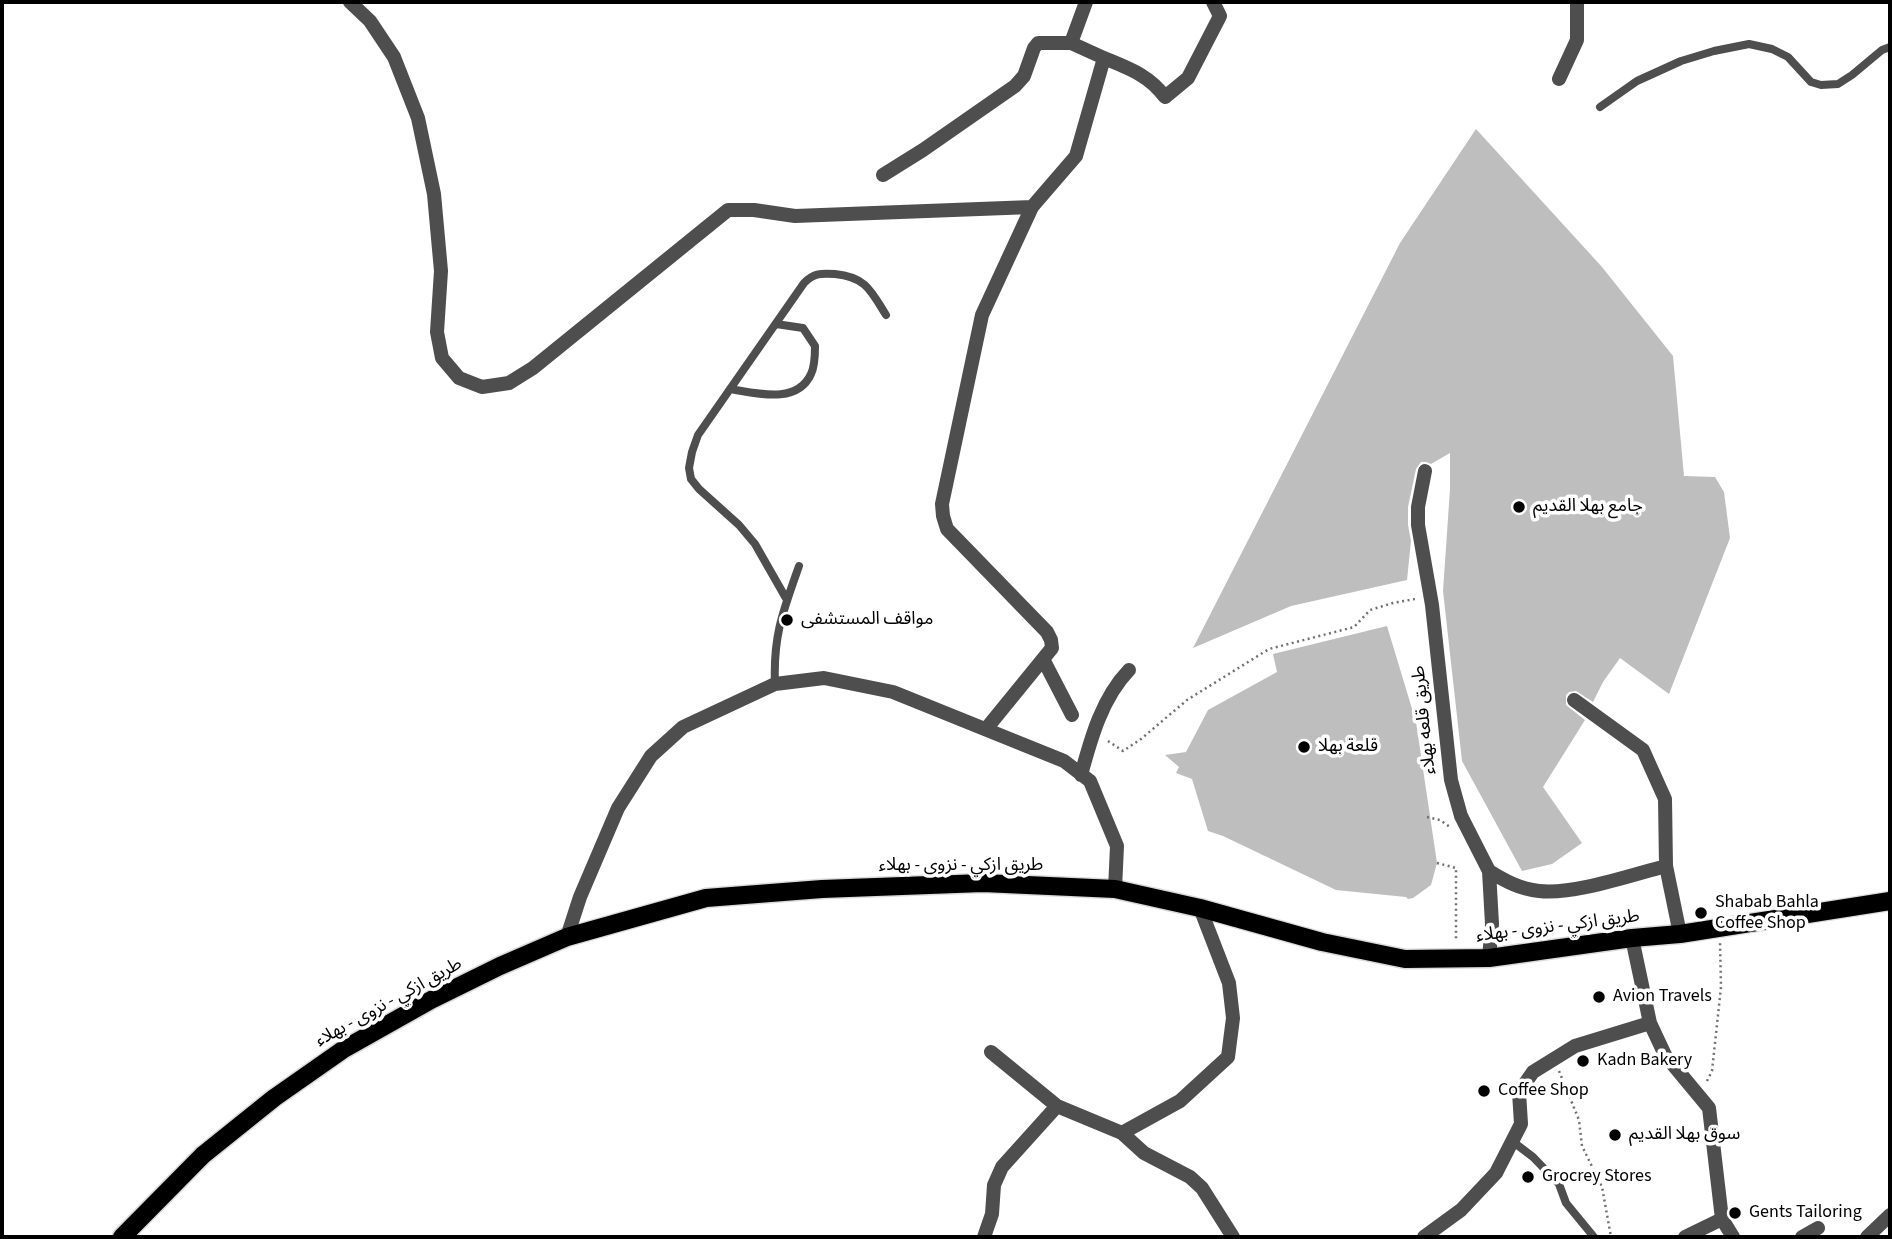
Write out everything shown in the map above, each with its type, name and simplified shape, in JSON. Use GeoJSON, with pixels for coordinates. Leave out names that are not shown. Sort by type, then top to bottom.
{"type":"FeatureCollection","features":[{"type":"Feature","properties":{"kind":"main road","name":"طريق ازكي - نزوى - بهلاء"},"geometry":{"type":"LineString","coordinates":[[122,1237],[203,1156],[274,1098],[344,1049],[431,1000],[566,937],[706,898],[822,889],[983,883],[1115,889],[1200,908],[1322,942],[1405,959],[1489,958],[1680,934],[1890,901]]}},
{"type":"Feature","properties":{"kind":"street"},"geometry":{"type":"LineString","coordinates":[[350,2],[370,21],[394,57],[418,118],[434,194],[441,271],[437,332],[442,358],[459,378],[482,387],[509,383],[533,368],[728,210],[754,210],[795,216],[1032,207]]}},
{"type":"Feature","properties":{"kind":"street"},"geometry":{"type":"LineString","coordinates":[[1070,43],[1086,2]]}},
{"type":"Feature","properties":{"kind":"street"},"geometry":{"type":"LineString","coordinates":[[883,175],[1015,86],[1024,76],[1038,43],[1070,43],[1139,73],[1156,84],[1165,97],[1188,78],[1220,16],[1213,2]]}},
{"type":"Feature","properties":{"kind":"street"},"geometry":{"type":"LineString","coordinates":[[1559,79],[1577,40],[1577,2]]}},
{"type":"Feature","properties":{"kind":"street"},"geometry":{"type":"LineString","coordinates":[[986,729],[1052,648],[1051,639],[955,539],[947,529],[942,504],[982,315],[1032,207],[1076,156],[1104,58]]}},
{"type":"Feature","properties":{"kind":"street","name":"طريق قلعه بهلاء"},"geometry":{"type":"LineString","coordinates":[[1425,471],[1418,507],[1418,525],[1431,596],[1451,780],[1461,816],[1489,871],[1492,924],[1489,958]]}},
{"type":"Feature","properties":{"kind":"street"},"geometry":{"type":"LineString","coordinates":[[1043,659],[1072,715]]}},
{"type":"Feature","properties":{"kind":"street"},"geometry":{"type":"LineString","coordinates":[[1081,775],[1094,731],[1114,690],[1129,670]]}},
{"type":"Feature","properties":{"kind":"street"},"geometry":{"type":"LineString","coordinates":[[566,937],[618,808],[651,756],[683,727],[775,684],[824,678],[893,692],[1064,761],[1090,781],[1117,846],[1115,889]]}},
{"type":"Feature","properties":{"kind":"street"},"geometry":{"type":"LineString","coordinates":[[1574,700],[1643,750],[1665,799],[1666,866],[1680,934]]}},
{"type":"Feature","properties":{"kind":"street"},"geometry":{"type":"LineString","coordinates":[[1489,871],[1521,888],[1558,892],[1666,866]]}},
{"type":"Feature","properties":{"kind":"street"},"geometry":{"type":"LineString","coordinates":[[1122,1133],[1180,1101],[1228,1057],[1233,1018],[1229,983],[1200,908]]}},
{"type":"Feature","properties":{"kind":"street"},"geometry":{"type":"LineString","coordinates":[[1632,938],[1650,1023],[1665,1055],[1709,1108],[1722,1219],[1733,1237]]}},
{"type":"Feature","properties":{"kind":"street"},"geometry":{"type":"LineString","coordinates":[[1428,1236],[1461,1210],[1496,1173],[1521,1124],[1519,1092],[1533,1072],[1575,1046],[1650,1023]]}},
{"type":"Feature","properties":{"kind":"street"},"geometry":{"type":"LineString","coordinates":[[991,1052],[1057,1106],[1122,1133],[1144,1153],[1190,1177],[1202,1188],[1233,1237]]}},
{"type":"Feature","properties":{"kind":"street"},"geometry":{"type":"LineString","coordinates":[[984,1237],[992,1214],[994,1185],[1002,1167],[1057,1106]]}},
{"type":"Feature","properties":{"kind":"street"},"geometry":{"type":"LineString","coordinates":[[1867,1237],[1890,1215]]}},
{"type":"Feature","properties":{"kind":"street"},"geometry":{"type":"LineString","coordinates":[[1685,1237],[1722,1219]]}},
{"type":"Feature","properties":{"kind":"street"},"geometry":{"type":"LineString","coordinates":[[1802,1237],[1818,1228]]}},
{"type":"Feature","properties":{"kind":"lane"},"geometry":{"type":"LineString","coordinates":[[1600,107],[1637,81],[1681,61],[1714,51],[1749,44],[1772,49],[1788,57],[1811,82],[1821,85],[1838,84],[1882,50],[1890,47]]}},
{"type":"Feature","properties":{"kind":"lane"},"geometry":{"type":"LineString","coordinates":[[787,600],[755,544],[739,525],[691,480],[689,468],[692,452],[698,435],[804,283],[812,276],[822,272],[850,275],[863,282],[886,315]]}},
{"type":"Feature","properties":{"kind":"lane"},"geometry":{"type":"LineString","coordinates":[[730,389],[770,396],[792,392],[804,386],[812,372],[815,346],[803,328],[776,324]]}},
{"type":"Feature","properties":{"kind":"lane"},"geometry":{"type":"LineString","coordinates":[[775,684],[776,639],[799,566]]}},
{"type":"Feature","properties":{"kind":"lane"},"geometry":{"type":"LineString","coordinates":[[1512,1141],[1533,1157],[1559,1184],[1566,1203],[1594,1237]]}},
{"type":"Feature","properties":{"kind":"path"},"geometry":{"type":"LineString","coordinates":[[1094,731],[1123,751],[1187,700],[1269,649],[1354,627],[1370,610],[1431,596]]}},
{"type":"Feature","properties":{"kind":"path"},"geometry":{"type":"LineString","coordinates":[[1437,863],[1456,868],[1456,959]]}},
{"type":"Feature","properties":{"kind":"path"},"geometry":{"type":"LineString","coordinates":[[1699,1096],[1712,1071],[1721,987],[1720,928]]}},
{"type":"Feature","properties":{"kind":"path"},"geometry":{"type":"LineString","coordinates":[[1553,1059],[1579,1120],[1582,1146],[1602,1187],[1611,1237]]}},
{"type":"Feature","properties":{"kind":"building"},"geometry":{"type":"Polygon","coordinates":[[[1476,129],[1602,267],[1673,356],[1684,476],[1715,477],[1724,492],[1730,538],[1669,694],[1620,658],[1593,702],[1576,691],[1566,695],[1566,705],[1585,720],[1543,787],[1582,843],[1552,864],[1522,871],[1462,761],[1443,591],[1450,453],[1431,464],[1421,462],[1416,469],[1408,507],[1411,541],[1407,580],[1291,606],[1193,648],[1400,243],[1476,129]]]}},
{"type":"Feature","properties":{"kind":"building","name":"قلعة بهلا"},"geometry":{"type":"Polygon","coordinates":[[[1387,626],[1416,722],[1437,863],[1431,885],[1408,899],[1336,890],[1208,831],[1192,779],[1176,773],[1179,767],[1165,755],[1186,752],[1208,710],[1277,672],[1273,654],[1387,626]]]}},
{"type":"Feature","properties":{"kind":"place","name":"جامع بهلا القديم"},"geometry":{"type":"Point","coordinates":[1519,507]}},
{"type":"Feature","properties":{"kind":"place","name":"مواقف المستشفى"},"geometry":{"type":"Point","coordinates":[787,620]}},
{"type":"Feature","properties":{"kind":"place","name":"قلعة بهلا"},"geometry":{"type":"Point","coordinates":[1304,747]}},
{"type":"Feature","properties":{"kind":"place","name":"Shabab Bahla Coffee Shop"},"geometry":{"type":"Point","coordinates":[1701,913]}},
{"type":"Feature","properties":{"kind":"place","name":"Avion Travels"},"geometry":{"type":"Point","coordinates":[1599,997]}},
{"type":"Feature","properties":{"kind":"place","name":"Kadn Bakery"},"geometry":{"type":"Point","coordinates":[1583,1061]}},
{"type":"Feature","properties":{"kind":"place","name":"Coffee Shop"},"geometry":{"type":"Point","coordinates":[1484,1091]}},
{"type":"Feature","properties":{"kind":"place","name":"سوق بهلا القديم"},"geometry":{"type":"Point","coordinates":[1615,1135]}},
{"type":"Feature","properties":{"kind":"place","name":"Grocrey Stores"},"geometry":{"type":"Point","coordinates":[1528,1177]}},
{"type":"Feature","properties":{"kind":"place","name":"Gents Tailoring"},"geometry":{"type":"Point","coordinates":[1735,1213]}}]}
